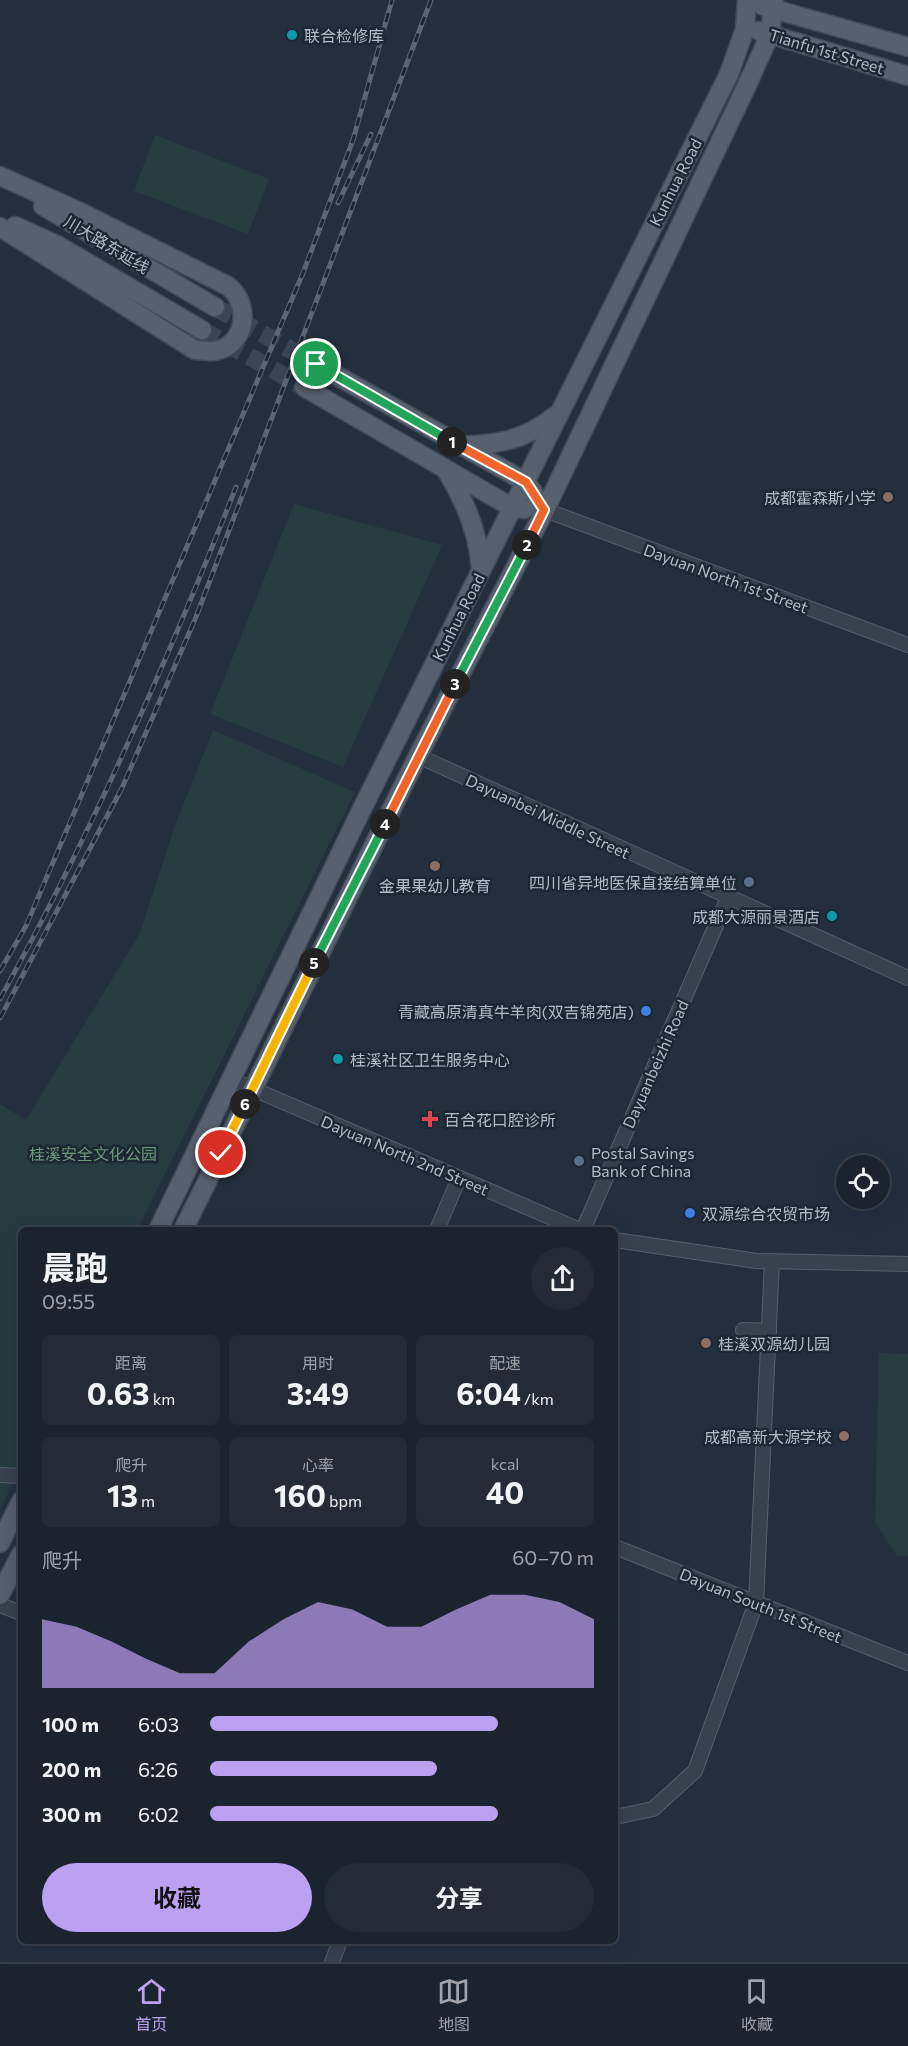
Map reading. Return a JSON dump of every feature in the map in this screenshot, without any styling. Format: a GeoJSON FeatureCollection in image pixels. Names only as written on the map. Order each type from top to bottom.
{"type":"FeatureCollection","features":[{"type":"Feature","properties":{"kind":"main road","name":"Tianfu 1st Street"},"geometry":{"type":"LineString","coordinates":[[747,1],[774,4],[908,47]]}},
{"type":"Feature","properties":{"kind":"main road","name":"Kunhua Road"},"geometry":{"type":"LineString","coordinates":[[159,1227],[230,1079],[729,74],[746,29],[747,1]]}},
{"type":"Feature","properties":{"kind":"main road","name":"Kunhua Road"},"geometry":{"type":"LineString","coordinates":[[184,1227],[418,756],[544,510],[770,34],[774,4]]}},
{"type":"Feature","properties":{"kind":"main road","name":"Tianfu 1st Street"},"geometry":{"type":"LineString","coordinates":[[746,29],[770,34],[908,76]]}},
{"type":"Feature","properties":{"kind":"main road"},"geometry":{"type":"LineString","coordinates":[[0,178],[78,211],[228,286],[235,292],[243,310],[240,332],[234,341],[224,348],[213,351],[195,350],[0,226]]}},
{"type":"Feature","properties":{"kind":"main road","name":"川大路东延线"},"geometry":{"type":"LineString","coordinates":[[0,178],[215,307]]}},
{"type":"Feature","properties":{"kind":"main road","name":"川大路东延线"},"geometry":{"type":"LineString","coordinates":[[0,219],[57,245],[202,330]]}},
{"type":"Feature","properties":{"kind":"main road"},"geometry":{"type":"LineString","coordinates":[[316,364],[526,482],[544,510]]}},
{"type":"Feature","properties":{"kind":"main road"},"geometry":{"type":"LineString","coordinates":[[304,387],[513,508],[544,510]]}},
{"type":"Feature","properties":{"kind":"main road"},"geometry":{"type":"LineString","coordinates":[[459,446],[496,444],[534,433],[559,413]]}},
{"type":"Feature","properties":{"kind":"main road"},"geometry":{"type":"LineString","coordinates":[[447,471],[464,500],[480,546],[481,573]]}},
{"type":"Feature","properties":{"kind":"main road"},"geometry":{"type":"LineString","coordinates":[[0,1543],[18,1507]]}},
{"type":"Feature","properties":{"kind":"main road"},"geometry":{"type":"LineString","coordinates":[[0,1595],[18,1560]]}},
{"type":"Feature","properties":{"kind":"street","name":"Dayuan North 1st Street"},"geometry":{"type":"LineString","coordinates":[[544,510],[908,645]]}},
{"type":"Feature","properties":{"kind":"street","name":"Dayuanbei Middle Street"},"geometry":{"type":"LineString","coordinates":[[418,756],[908,978]]}},
{"type":"Feature","properties":{"kind":"street","name":"Dayuanbeizhi Road"},"geometry":{"type":"LineString","coordinates":[[583,1227],[728,898]]}},
{"type":"Feature","properties":{"kind":"street","name":"Dayuan North 2nd Street"},"geometry":{"type":"LineString","coordinates":[[230,1079],[575,1227]]}},
{"type":"Feature","properties":{"kind":"street"},"geometry":{"type":"LineString","coordinates":[[438,1227],[459,1178]]}},
{"type":"Feature","properties":{"kind":"street"},"geometry":{"type":"LineString","coordinates":[[618,1240],[771,1261],[908,1264]]}},
{"type":"Feature","properties":{"kind":"street"},"geometry":{"type":"LineString","coordinates":[[618,1816],[653,1809],[695,1771],[756,1603],[771,1261]]}},
{"type":"Feature","properties":{"kind":"street"},"geometry":{"type":"LineString","coordinates":[[742,1330],[769,1331]]}},
{"type":"Feature","properties":{"kind":"street"},"geometry":{"type":"LineString","coordinates":[[0,1475],[18,1476]]}},
{"type":"Feature","properties":{"kind":"street","name":"Dayuan South 1st Street"},"geometry":{"type":"LineString","coordinates":[[618,1548],[908,1663]]}},
{"type":"Feature","properties":{"kind":"street"},"geometry":{"type":"LineString","coordinates":[[0,1605],[18,1612]]}},
{"type":"Feature","properties":{"kind":"street"},"geometry":{"type":"LineString","coordinates":[[332,1962],[339,1944]]}},
{"type":"Feature","properties":{"kind":"green space"},"geometry":{"type":"Polygon","coordinates":[[[155,135],[269,179],[248,234],[134,191],[155,135]]]}},
{"type":"Feature","properties":{"kind":"green space"},"geometry":{"type":"Polygon","coordinates":[[[294,504],[442,545],[343,767],[210,714],[294,504]]]}},
{"type":"Feature","properties":{"kind":"green space","name":"桂溪安全文化公园"},"geometry":{"type":"Polygon","coordinates":[[[213,730],[355,792],[138,1227],[18,1227],[18,1473],[0,1510],[0,1104],[26,1120],[140,933],[174,828],[213,730]]]}},
{"type":"Feature","properties":{"kind":"green space"},"geometry":{"type":"Polygon","coordinates":[[[879,1353],[908,1354],[908,1556],[897,1556],[875,1522],[879,1353]]]}},
{"type":"Feature","properties":{"kind":"tunnel"},"geometry":{"type":"LineString","coordinates":[[215,307],[316,364]]}},
{"type":"Feature","properties":{"kind":"tunnel"},"geometry":{"type":"LineString","coordinates":[[202,330],[304,387]]}},
{"type":"Feature","properties":{"kind":"railway"},"geometry":{"type":"LineString","coordinates":[[0,971],[26,926],[303,273],[353,140],[392,0]]}},
{"type":"Feature","properties":{"kind":"railway"},"geometry":{"type":"LineString","coordinates":[[0,1018],[122,788],[196,617],[431,0]]}},
{"type":"Feature","properties":{"kind":"railway"},"geometry":{"type":"LineString","coordinates":[[338,203],[371,134]]}},
{"type":"Feature","properties":{"kind":"railway"},"geometry":{"type":"LineString","coordinates":[[0,999],[66,874],[126,747],[183,618],[236,487]]}},
{"type":"Feature","properties":{"kind":"place","name":"联合检修库"},"geometry":{"type":"Point","coordinates":[292,35]}},
{"type":"Feature","properties":{"kind":"place","name":"成都霍森斯小学"},"geometry":{"type":"Point","coordinates":[888,497]}},
{"type":"Feature","properties":{"kind":"place","name":"金果果幼儿教育"},"geometry":{"type":"Point","coordinates":[435,866]}},
{"type":"Feature","properties":{"kind":"place","name":"四川省异地医保直接结算单位"},"geometry":{"type":"Point","coordinates":[749,882]}},
{"type":"Feature","properties":{"kind":"place","name":"成都大源丽景酒店"},"geometry":{"type":"Point","coordinates":[832,916]}},
{"type":"Feature","properties":{"kind":"place","name":"青藏高原清真牛羊肉(双吉锦苑店)"},"geometry":{"type":"Point","coordinates":[646,1011]}},
{"type":"Feature","properties":{"kind":"place","name":"桂溪社区卫生服务中心"},"geometry":{"type":"Point","coordinates":[338,1059]}},
{"type":"Feature","properties":{"kind":"place","name":"百合花口腔诊所"},"geometry":{"type":"Point","coordinates":[430,1119]}},
{"type":"Feature","properties":{"kind":"place","name":"Postal Savings Bank of China"},"geometry":{"type":"Point","coordinates":[579,1161]}},
{"type":"Feature","properties":{"kind":"place","name":"双源综合农贸市场"},"geometry":{"type":"Point","coordinates":[690,1213]}},
{"type":"Feature","properties":{"kind":"place","name":"桂溪双源幼儿园"},"geometry":{"type":"Point","coordinates":[706,1343]}},
{"type":"Feature","properties":{"kind":"place","name":"成都高新大源学校"},"geometry":{"type":"Point","coordinates":[844,1436]}},
{"type":"Feature","properties":{"kind":"route"},"geometry":{"type":"LineString","coordinates":[[221,1153],[418,756],[544,510],[526,482],[316,364]]}}]}
